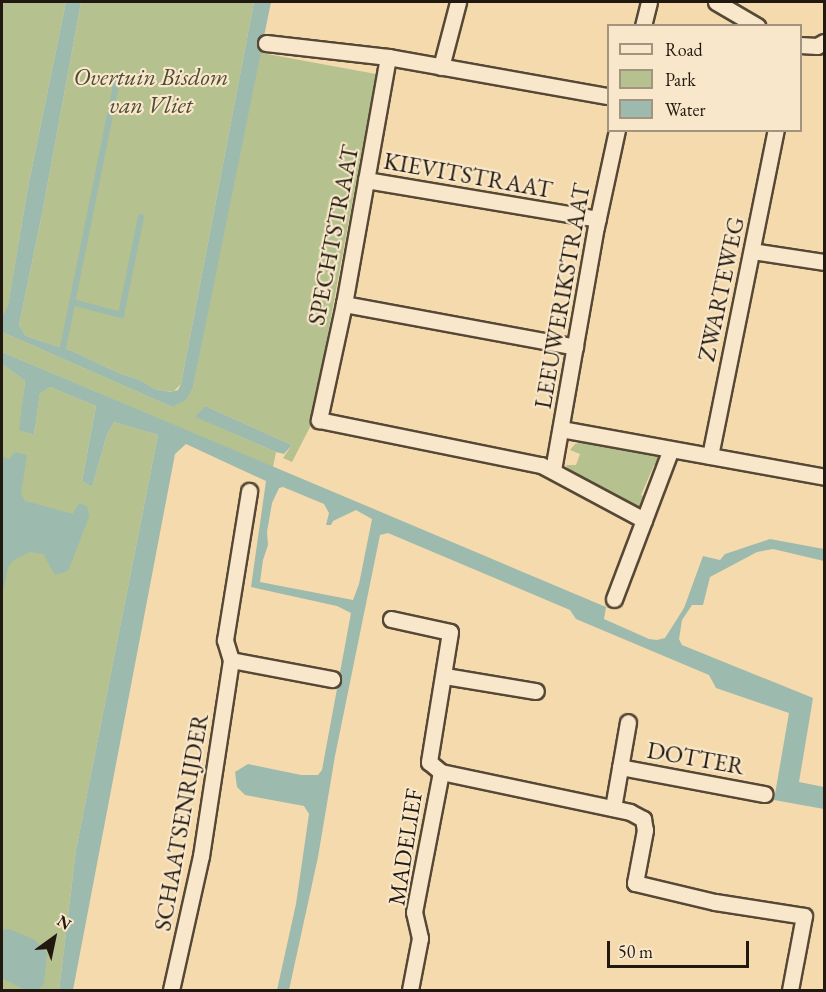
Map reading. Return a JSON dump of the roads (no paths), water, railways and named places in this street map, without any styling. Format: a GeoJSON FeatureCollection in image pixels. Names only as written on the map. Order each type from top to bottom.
{"type":"FeatureCollection","features":[{"type":"Feature","properties":{"kind":"street"},"geometry":{"type":"LineString","coordinates":[[441,66],[458,2]]}},
{"type":"Feature","properties":{"kind":"street"},"geometry":{"type":"LineString","coordinates":[[644,24],[649,2]]}},
{"type":"Feature","properties":{"kind":"street"},"geometry":{"type":"LineString","coordinates":[[716,2],[754,24]]}},
{"type":"Feature","properties":{"kind":"street"},"geometry":{"type":"LineString","coordinates":[[802,45],[818,46],[825,42]]}},
{"type":"Feature","properties":{"kind":"street"},"geometry":{"type":"LineString","coordinates":[[266,43],[388,57],[607,96]]}},
{"type":"Feature","properties":{"kind":"street","name":"SPECHTSTRAAT"},"geometry":{"type":"LineString","coordinates":[[388,57],[344,304],[319,420],[542,465],[553,470]]}},
{"type":"Feature","properties":{"kind":"street","name":"LEEUWERIKSTRAAT"},"geometry":{"type":"LineString","coordinates":[[553,470],[616,132]]}},
{"type":"Feature","properties":{"kind":"street","name":"ZWARTEWEG"},"geometry":{"type":"LineString","coordinates":[[710,456],[776,132]]}},
{"type":"Feature","properties":{"kind":"street","name":"KIEVITSTRAAT"},"geometry":{"type":"LineString","coordinates":[[366,180],[598,219]]}},
{"type":"Feature","properties":{"kind":"street"},"geometry":{"type":"LineString","coordinates":[[752,251],[825,262]]}},
{"type":"Feature","properties":{"kind":"street"},"geometry":{"type":"LineString","coordinates":[[344,304],[575,347]]}},
{"type":"Feature","properties":{"kind":"street"},"geometry":{"type":"LineString","coordinates":[[561,429],[825,477]]}},
{"type":"Feature","properties":{"kind":"street"},"geometry":{"type":"LineString","coordinates":[[614,599],[671,449]]}},
{"type":"Feature","properties":{"kind":"street"},"geometry":{"type":"LineString","coordinates":[[553,470],[644,520]]}},
{"type":"Feature","properties":{"kind":"street","name":"SCHAATSENRIJDER"},"geometry":{"type":"LineString","coordinates":[[171,990],[201,856],[231,660],[225,640],[249,491]]}},
{"type":"Feature","properties":{"kind":"street","name":"MADELIEF"},"geometry":{"type":"LineString","coordinates":[[391,620],[450,632],[445,676],[429,762],[441,772],[414,912],[420,938],[410,990]]}},
{"type":"Feature","properties":{"kind":"street"},"geometry":{"type":"LineString","coordinates":[[231,660],[332,679]]}},
{"type":"Feature","properties":{"kind":"street"},"geometry":{"type":"LineString","coordinates":[[445,676],[536,691]]}},
{"type":"Feature","properties":{"kind":"street"},"geometry":{"type":"LineString","coordinates":[[614,808],[628,722]]}},
{"type":"Feature","properties":{"kind":"street","name":"DOTTER"},"geometry":{"type":"LineString","coordinates":[[620,767],[764,794]]}},
{"type":"Feature","properties":{"kind":"street"},"geometry":{"type":"LineString","coordinates":[[441,772],[614,808],[643,819],[645,830],[635,883],[716,902],[804,916],[790,990]]}},
{"type":"Feature","properties":{"kind":"water"},"geometry":{"type":"Polygon","coordinates":[[[66,2],[81,2],[19,325],[26,336],[72,351],[121,374],[138,379],[155,389],[171,392],[178,390],[181,384],[254,2],[271,2],[193,387],[186,400],[172,407],[2,332],[2,317],[8,306],[28,187],[66,2]]]}},
{"type":"Feature","properties":{"kind":"water"},"geometry":{"type":"Polygon","coordinates":[[[2,352],[606,607],[604,619],[649,639],[665,638],[684,608],[703,556],[720,560],[725,554],[770,539],[824,549],[824,561],[773,549],[757,552],[710,577],[703,605],[692,605],[682,620],[679,639],[682,645],[813,698],[799,782],[824,787],[824,809],[774,800],[789,713],[716,688],[709,675],[576,619],[570,610],[388,533],[380,535],[335,756],[318,857],[289,990],[277,990],[296,904],[309,814],[304,806],[245,795],[237,787],[235,772],[248,764],[301,775],[318,775],[322,770],[351,613],[337,606],[251,587],[266,481],[186,444],[175,454],[73,990],[59,990],[76,850],[158,435],[114,422],[107,435],[92,487],[82,481],[96,406],[50,387],[40,393],[34,435],[19,430],[25,381],[2,364],[2,352]],[[283,487],[279,488],[272,503],[267,532],[268,545],[260,582],[353,600],[359,584],[372,519],[356,510],[333,521],[331,525],[326,525],[329,513],[324,504],[283,487]]]}},
{"type":"Feature","properties":{"kind":"water"},"geometry":{"type":"Polygon","coordinates":[[[205,406],[292,445],[284,454],[276,452],[195,417],[205,406]]]}},
{"type":"Feature","properties":{"kind":"water"},"geometry":{"type":"Polygon","coordinates":[[[15,452],[27,455],[21,493],[25,501],[73,514],[79,503],[87,506],[89,517],[68,571],[55,575],[43,554],[30,552],[14,560],[8,567],[2,596],[2,457],[9,459],[15,452]]]}},
{"type":"Feature","properties":{"kind":"water"},"geometry":{"type":"Polygon","coordinates":[[[9,929],[35,940],[47,953],[44,984],[38,990],[23,989],[2,978],[2,930],[9,929]]]}},
{"type":"Feature","properties":{"kind":"waterway"},"geometry":{"type":"LineString","coordinates":[[63,348],[118,74]]}},
{"type":"Feature","properties":{"kind":"waterway"},"geometry":{"type":"LineString","coordinates":[[72,302],[121,315],[141,217]]}},
{"type":"Feature","properties":{"kind":"park label","name":"Overtuin Bisdom van Vliet"},"geometry":{"type":"Point","coordinates":[151,91]}}]}
